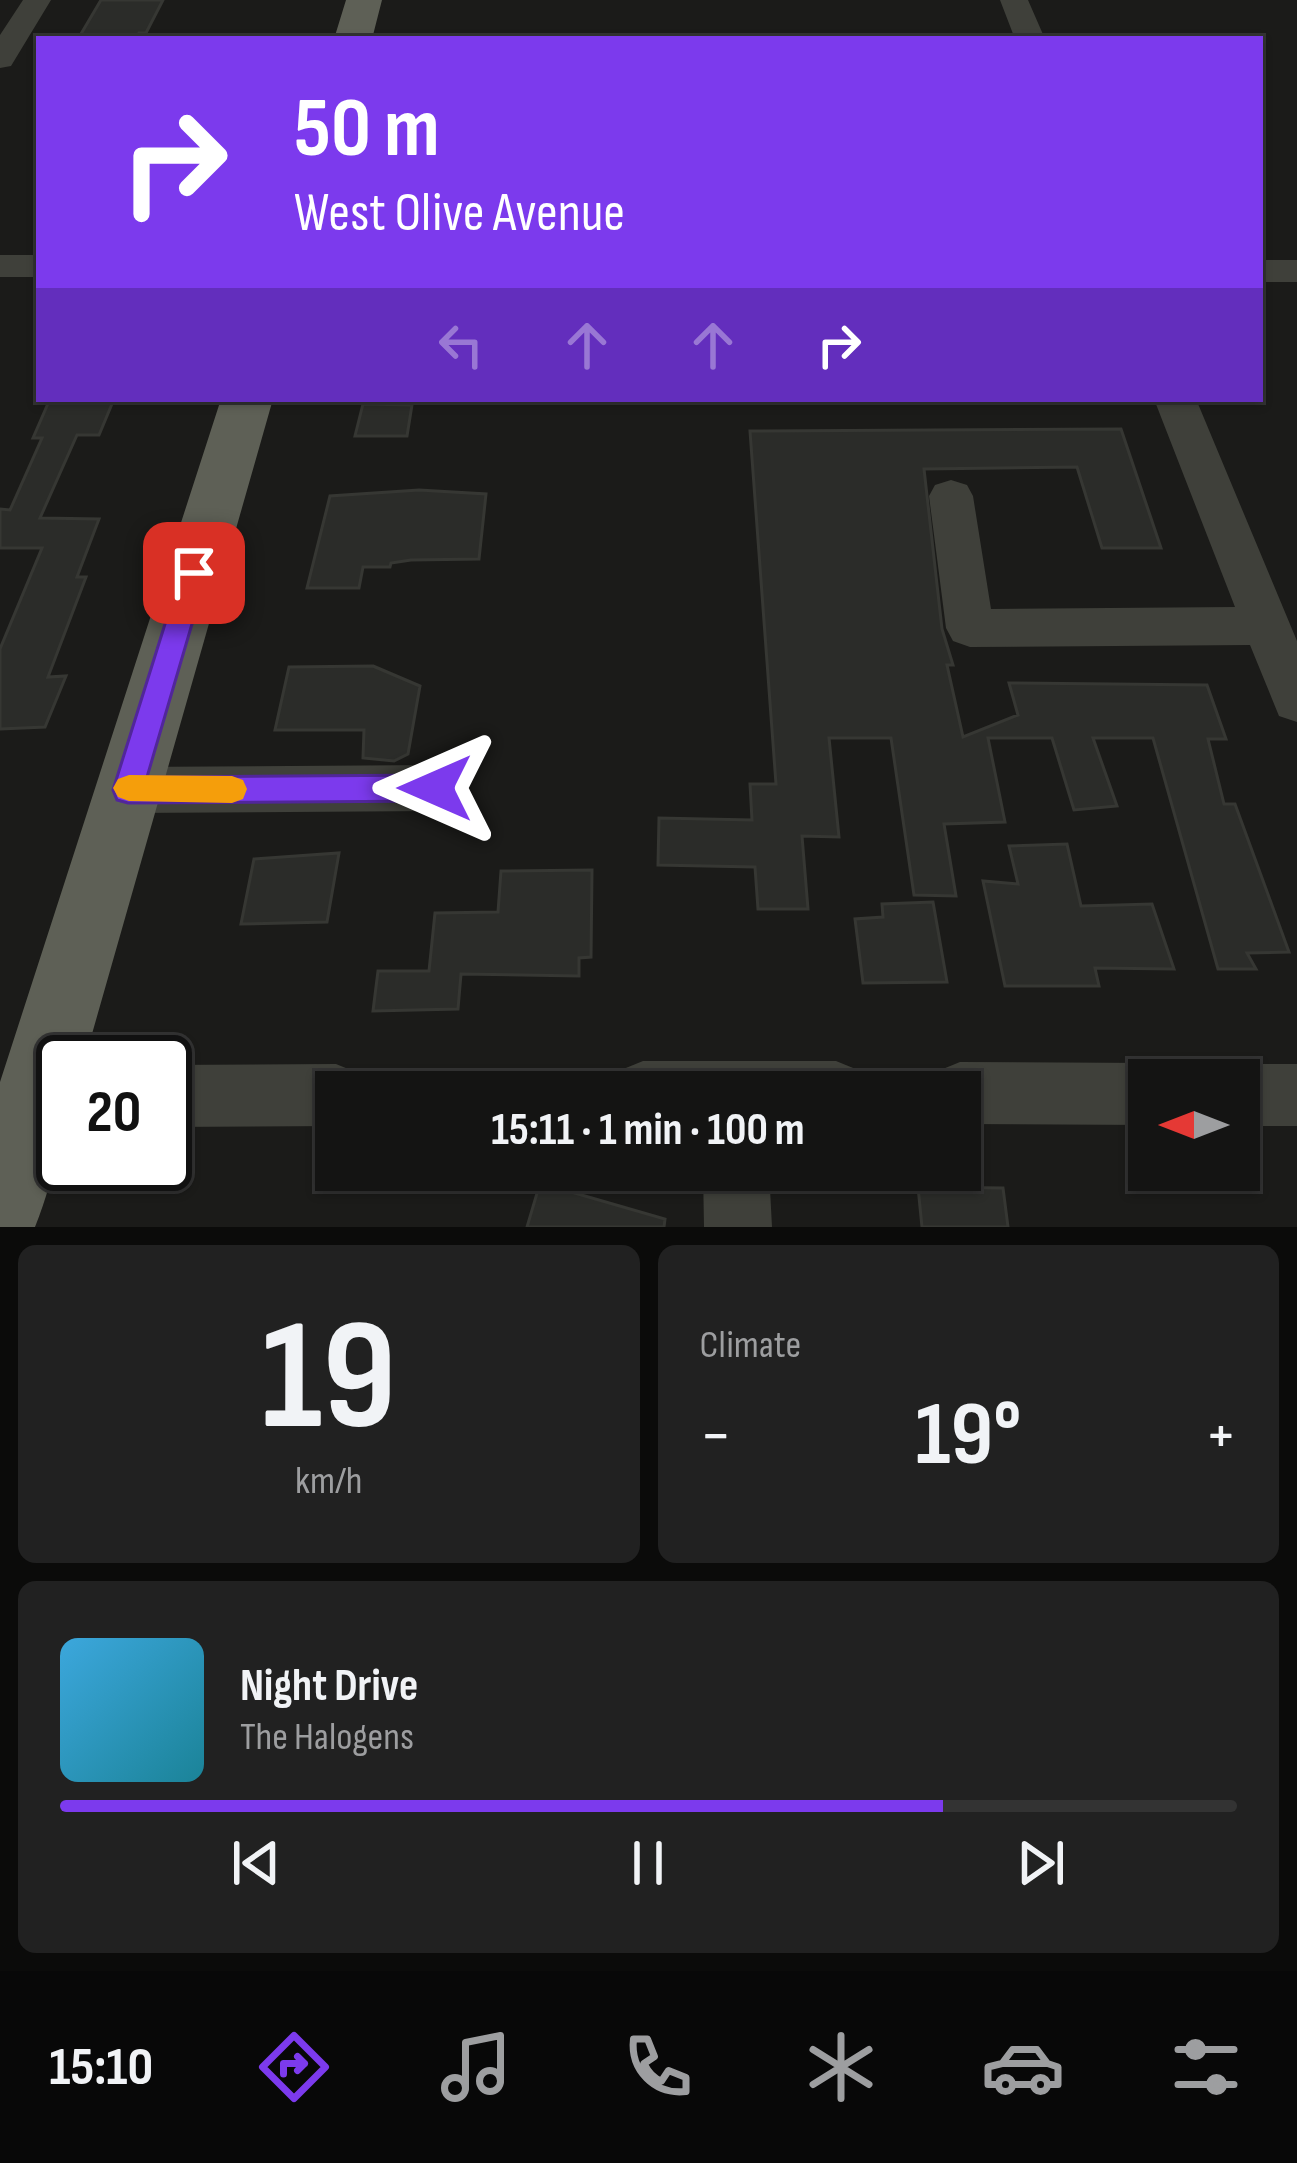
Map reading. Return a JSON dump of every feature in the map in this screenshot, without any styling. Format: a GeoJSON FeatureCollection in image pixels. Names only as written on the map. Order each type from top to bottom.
{"type":"FeatureCollection","features":[{"type":"Feature","properties":{"kind":"main road"},"geometry":{"type":"LineString","coordinates":[[354,36],[364,0]]}},
{"type":"Feature","properties":{"kind":"main road"},"geometry":{"type":"LineString","coordinates":[[64,1035],[128,790],[246,402]]}},
{"type":"Feature","properties":{"kind":"main road"},"geometry":{"type":"LineString","coordinates":[[0,1210],[36,1125]]}},
{"type":"Feature","properties":{"kind":"street"},"geometry":{"type":"LineString","coordinates":[[0,59],[37,0]]}},
{"type":"Feature","properties":{"kind":"street"},"geometry":{"type":"LineString","coordinates":[[1014,0],[1029,36]]}},
{"type":"Feature","properties":{"kind":"street"},"geometry":{"type":"LineString","coordinates":[[0,266],[36,266]]}},
{"type":"Feature","properties":{"kind":"street"},"geometry":{"type":"LineString","coordinates":[[1263,271],[1297,271]]}},
{"type":"Feature","properties":{"kind":"street"},"geometry":{"type":"LineString","coordinates":[[1176,402],[1297,701]]}},
{"type":"Feature","properties":{"kind":"street"},"geometry":{"type":"LineString","coordinates":[[951,496],[970,628],[1267,626]]}},
{"type":"Feature","properties":{"kind":"street"},"geometry":{"type":"LineString","coordinates":[[128,790],[435,788]]}},
{"type":"Feature","properties":{"kind":"street"},"geometry":{"type":"LineString","coordinates":[[981,1093],[1128,1094]]}},
{"type":"Feature","properties":{"kind":"street"},"geometry":{"type":"LineString","coordinates":[[192,1096],[315,1094]]}},
{"type":"Feature","properties":{"kind":"street"},"geometry":{"type":"LineString","coordinates":[[1260,1095],[1297,1095]]}},
{"type":"Feature","properties":{"kind":"street"},"geometry":{"type":"LineString","coordinates":[[737,1191],[738,1227]]}},
{"type":"Feature","properties":{"kind":"building"},"geometry":{"type":"Polygon","coordinates":[[[101,0],[163,0],[146,33],[80,36],[101,0]]]}},
{"type":"Feature","properties":{"kind":"building"},"geometry":{"type":"Polygon","coordinates":[[[49,402],[113,402],[99,435],[77,435],[40,518],[99,519],[77,577],[86,577],[48,677],[66,676],[45,727],[0,729],[0,649],[42,548],[0,548],[0,509],[10,510],[42,438],[33,438],[49,402]]]}},
{"type":"Feature","properties":{"kind":"building"},"geometry":{"type":"Polygon","coordinates":[[[363,404],[412,405],[407,436],[355,436],[363,404]]]}},
{"type":"Feature","properties":{"kind":"building"},"geometry":{"type":"Polygon","coordinates":[[[1121,429],[1161,548],[1102,548],[1077,467],[924,469],[942,629],[953,665],[947,665],[963,737],[1018,715],[1009,683],[1207,685],[1226,739],[1208,739],[1224,804],[1235,804],[1289,952],[1247,953],[1256,969],[1218,969],[1153,738],[1093,738],[1117,806],[1074,810],[1052,738],[988,738],[1005,822],[944,824],[956,896],[914,895],[891,738],[829,738],[839,837],[802,836],[808,909],[758,909],[755,867],[658,865],[659,818],[752,820],[750,784],[776,784],[750,431],[1121,429]]]}},
{"type":"Feature","properties":{"kind":"building"},"geometry":{"type":"Polygon","coordinates":[[[419,490],[486,494],[479,559],[411,560],[390,567],[363,567],[359,588],[307,588],[330,496],[419,490]]]}},
{"type":"Feature","properties":{"kind":"building"},"geometry":{"type":"Polygon","coordinates":[[[373,666],[420,686],[408,754],[394,761],[363,758],[364,730],[275,730],[289,667],[373,666]]]}},
{"type":"Feature","properties":{"kind":"building"},"geometry":{"type":"Polygon","coordinates":[[[1067,844],[1081,906],[1152,904],[1174,969],[1095,968],[1099,986],[1005,986],[983,881],[1018,884],[1009,846],[1067,844]]]}},
{"type":"Feature","properties":{"kind":"building"},"geometry":{"type":"Polygon","coordinates":[[[339,853],[327,922],[241,924],[254,859],[339,853]]]}},
{"type":"Feature","properties":{"kind":"building"},"geometry":{"type":"Polygon","coordinates":[[[592,870],[591,957],[579,958],[579,976],[461,974],[458,1009],[373,1011],[378,971],[429,971],[435,913],[498,912],[501,871],[592,870]]]}},
{"type":"Feature","properties":{"kind":"building"},"geometry":{"type":"Polygon","coordinates":[[[933,902],[947,982],[863,983],[855,919],[883,917],[882,904],[933,902]]]}},
{"type":"Feature","properties":{"kind":"building"},"geometry":{"type":"Polygon","coordinates":[[[1003,1188],[1008,1227],[922,1227],[918,1191],[1003,1188]]]}},
{"type":"Feature","properties":{"kind":"building"},"geometry":{"type":"Polygon","coordinates":[[[538,1191],[568,1191],[665,1219],[664,1227],[527,1227],[538,1191]]]}},
{"type":"Feature","properties":{"kind":"slow traffic"},"geometry":{"type":"LineString","coordinates":[[129,788],[232,789]]}},
{"type":"Feature","properties":{"kind":"route"},"geometry":{"type":"LineString","coordinates":[[194,573],[128,790],[435,788]]}}]}
